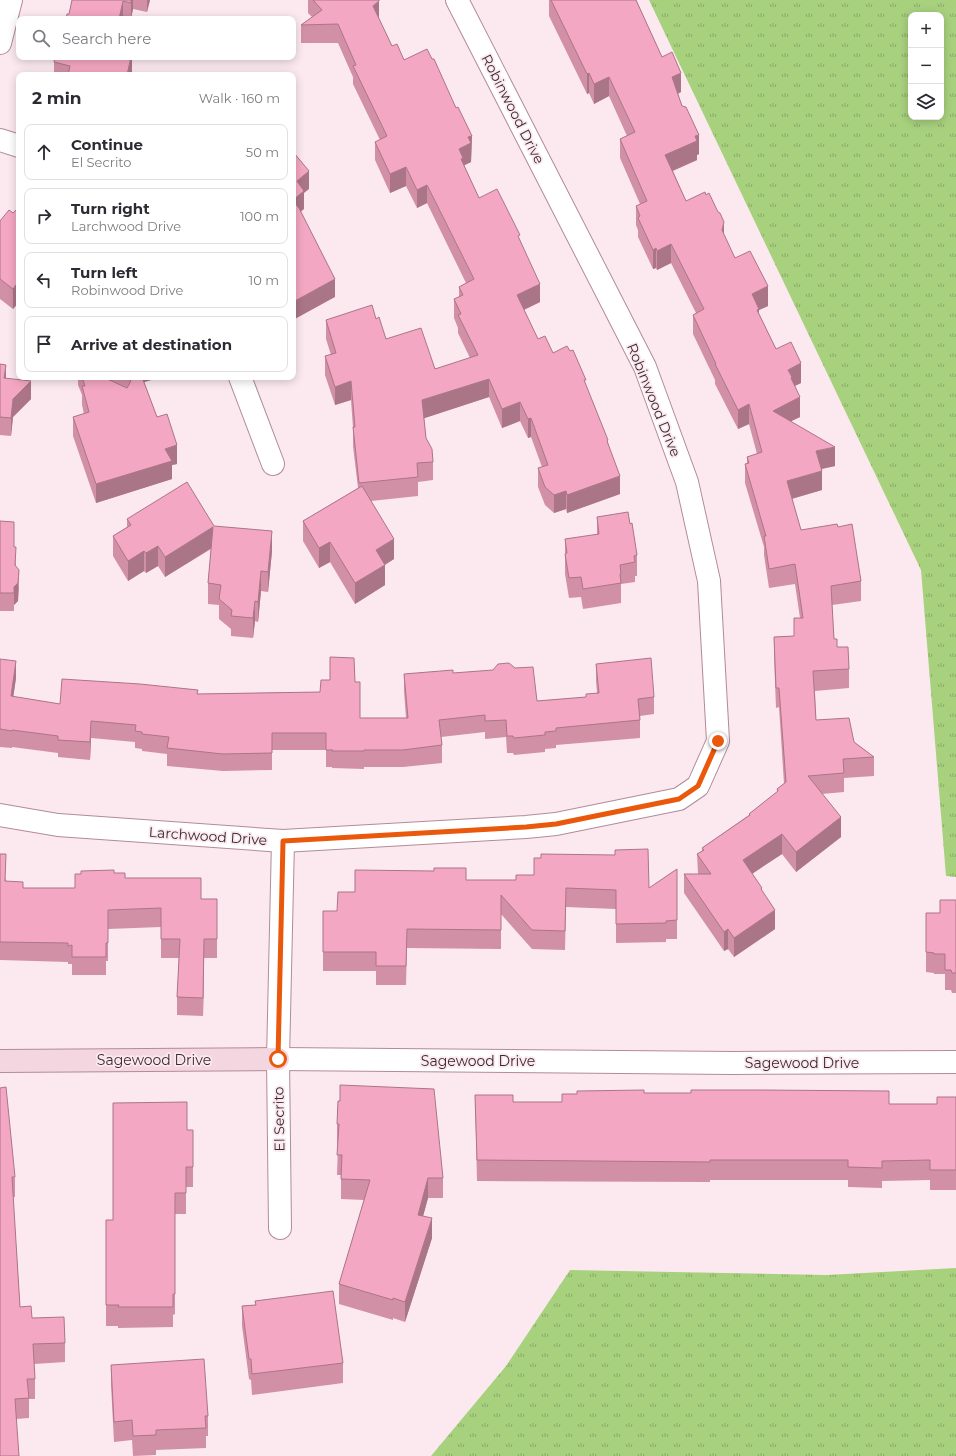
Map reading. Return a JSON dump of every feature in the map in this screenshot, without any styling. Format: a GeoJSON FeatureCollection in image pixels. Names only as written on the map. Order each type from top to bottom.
{"type":"FeatureCollection","features":[{"type":"Feature","properties":{"kind":"street"},"geometry":{"type":"LineString","coordinates":[[0,43],[11,0]]}},
{"type":"Feature","properties":{"kind":"street","name":"Robinwood Drive"},"geometry":{"type":"LineString","coordinates":[[457,0],[645,367],[686,482],[709,581],[718,741],[698,786]]}},
{"type":"Feature","properties":{"kind":"street"},"geometry":{"type":"LineString","coordinates":[[0,140],[16,145]]}},
{"type":"Feature","properties":{"kind":"street"},"geometry":{"type":"LineString","coordinates":[[241,380],[273,464]]}},
{"type":"Feature","properties":{"kind":"street","name":"Larchwood Drive"},"geometry":{"type":"LineString","coordinates":[[0,815],[58,826],[283,841],[556,824],[679,799],[698,786]]}},
{"type":"Feature","properties":{"kind":"street","name":"El Secrito"},"geometry":{"type":"LineString","coordinates":[[280,1228],[278,1059],[283,841]]}},
{"type":"Feature","properties":{"kind":"street","name":"Sagewood Drive"},"geometry":{"type":"LineString","coordinates":[[0,1062],[278,1059],[726,1063],[956,1062]]}},
{"type":"Feature","properties":{"kind":"green space"},"geometry":{"type":"Polygon","coordinates":[[[649,0],[956,0],[956,877],[946,876],[921,570],[649,0]]]}},
{"type":"Feature","properties":{"kind":"green space"},"geometry":{"type":"Polygon","coordinates":[[[956,1268],[956,1456],[431,1456],[506,1366],[570,1270],[827,1275],[956,1268]]]}},
{"type":"Feature","properties":{"kind":"building"},"geometry":{"type":"Polygon","coordinates":[[[72,0],[131,0],[131,3],[123,1],[120,16],[67,16],[67,14],[69,14],[72,0]]]}},
{"type":"Feature","properties":{"kind":"building"},"geometry":{"type":"Polygon","coordinates":[[[313,0],[379,0],[373,6],[392,46],[397,44],[404,60],[427,49],[432,59],[434,59],[456,108],[458,107],[472,136],[468,137],[471,143],[459,149],[463,158],[461,159],[479,198],[497,189],[520,235],[518,236],[540,284],[517,295],[538,339],[545,336],[553,353],[567,346],[570,351],[573,350],[586,380],[584,380],[608,440],[607,441],[620,476],[567,495],[566,491],[554,495],[545,487],[538,468],[548,465],[531,418],[528,419],[520,402],[502,409],[489,379],[422,400],[426,438],[432,449],[433,462],[417,463],[418,477],[359,483],[353,427],[355,427],[351,381],[335,387],[325,356],[336,353],[326,320],[372,305],[376,319],[379,317],[386,339],[421,328],[435,369],[478,355],[458,315],[461,314],[454,299],[463,295],[459,287],[474,279],[427,185],[417,190],[406,167],[390,174],[375,142],[387,136],[353,66],[356,65],[338,24],[301,25],[322,10],[313,0]]]}},
{"type":"Feature","properties":{"kind":"building"},"geometry":{"type":"Polygon","coordinates":[[[551,0],[636,0],[662,57],[672,52],[681,73],[672,77],[682,106],[686,107],[699,135],[695,136],[697,141],[665,155],[686,201],[705,192],[706,195],[709,193],[724,222],[722,230],[735,258],[750,251],[768,286],[752,294],[759,309],[757,310],[776,349],[791,342],[801,363],[788,370],[800,397],[773,411],[835,447],[816,451],[822,471],[787,481],[801,530],[837,524],[838,527],[852,524],[861,581],[831,586],[834,639],[837,639],[837,647],[848,647],[849,669],[813,671],[816,720],[849,718],[854,742],[874,757],[843,759],[844,773],[808,776],[841,817],[796,852],[782,834],[743,860],[775,910],[734,938],[728,929],[724,932],[684,874],[711,874],[697,854],[704,850],[702,848],[750,815],[749,814],[778,791],[777,789],[786,782],[779,688],[776,688],[774,637],[794,636],[794,618],[803,618],[795,564],[769,569],[764,536],[766,536],[745,464],[749,463],[747,457],[762,452],[749,404],[738,410],[715,364],[693,315],[704,309],[671,244],[657,251],[656,248],[653,250],[638,218],[640,216],[636,206],[647,201],[620,139],[635,132],[609,77],[594,84],[589,73],[587,74],[551,0]]]}},
{"type":"Feature","properties":{"kind":"building"},"geometry":{"type":"Polygon","coordinates":[[[54,60],[130,60],[128,72],[69,72],[70,66],[54,62],[54,60]]]}},
{"type":"Feature","properties":{"kind":"building"},"geometry":{"type":"Polygon","coordinates":[[[296,155],[309,171],[297,181],[304,191],[296,198],[296,155]]]}},
{"type":"Feature","properties":{"kind":"building"},"geometry":{"type":"Polygon","coordinates":[[[296,204],[299,208],[335,279],[296,300],[296,204]]]}},
{"type":"Feature","properties":{"kind":"building"},"geometry":{"type":"Polygon","coordinates":[[[9,210],[13,213],[16,210],[16,285],[13,289],[0,279],[0,221],[9,210]]]}},
{"type":"Feature","properties":{"kind":"building"},"geometry":{"type":"Polygon","coordinates":[[[0,364],[6,365],[4,378],[31,381],[13,399],[11,418],[0,417],[0,364]]]}},
{"type":"Feature","properties":{"kind":"building"},"geometry":{"type":"Polygon","coordinates":[[[83,380],[110,380],[127,388],[131,381],[130,380],[143,380],[157,417],[167,414],[177,445],[165,449],[172,461],[96,484],[73,417],[89,412],[82,386],[85,386],[83,380]]]}},
{"type":"Feature","properties":{"kind":"building"},"geometry":{"type":"Polygon","coordinates":[[[187,482],[214,526],[272,531],[268,572],[261,571],[258,602],[255,601],[253,618],[231,616],[232,610],[219,599],[221,585],[208,583],[213,527],[165,557],[158,546],[146,553],[144,551],[128,561],[113,536],[131,525],[127,519],[187,482]]]}},
{"type":"Feature","properties":{"kind":"building"},"geometry":{"type":"Polygon","coordinates":[[[362,486],[394,539],[376,550],[385,565],[355,583],[330,542],[319,548],[303,521],[362,486]]]}},
{"type":"Feature","properties":{"kind":"building"},"geometry":{"type":"Polygon","coordinates":[[[628,512],[630,524],[632,523],[637,555],[634,556],[635,562],[620,565],[621,583],[583,589],[581,577],[569,578],[565,554],[567,553],[565,539],[599,534],[597,517],[628,512]]]}},
{"type":"Feature","properties":{"kind":"building"},"geometry":{"type":"Polygon","coordinates":[[[0,521],[14,522],[14,547],[16,547],[15,565],[19,570],[18,583],[14,587],[14,593],[0,593],[0,521]]]}},
{"type":"Feature","properties":{"kind":"building"},"geometry":{"type":"Polygon","coordinates":[[[330,657],[354,658],[355,682],[360,682],[360,718],[408,718],[404,674],[453,670],[453,673],[493,670],[498,664],[509,663],[515,668],[533,667],[537,701],[586,697],[586,694],[599,693],[596,664],[651,658],[654,697],[638,699],[640,720],[556,728],[556,731],[545,732],[545,735],[514,738],[513,736],[507,736],[506,720],[485,721],[485,715],[439,720],[442,745],[403,750],[332,751],[333,750],[326,750],[326,733],[272,733],[272,753],[223,754],[167,748],[169,737],[142,734],[142,732],[135,731],[136,725],[91,721],[90,742],[58,740],[58,736],[0,729],[0,659],[16,661],[11,696],[60,704],[62,679],[140,684],[198,690],[197,694],[320,692],[321,680],[330,680],[330,657]]]}},
{"type":"Feature","properties":{"kind":"building"},"geometry":{"type":"Polygon","coordinates":[[[648,849],[649,888],[677,869],[677,920],[666,921],[666,923],[616,924],[616,890],[566,888],[565,931],[532,930],[501,895],[501,930],[407,929],[406,966],[376,966],[376,952],[323,952],[323,911],[337,911],[338,892],[355,892],[355,870],[434,871],[434,868],[466,868],[466,880],[516,880],[516,875],[534,875],[534,858],[541,858],[541,854],[615,855],[615,850],[648,849]]]}},
{"type":"Feature","properties":{"kind":"building"},"geometry":{"type":"Polygon","coordinates":[[[0,854],[6,854],[5,881],[23,882],[23,888],[75,888],[75,874],[81,874],[81,871],[114,870],[114,873],[125,873],[125,878],[201,878],[201,899],[217,899],[217,939],[204,939],[203,998],[177,997],[180,939],[161,939],[161,908],[108,910],[108,943],[106,943],[106,957],[72,957],[72,945],[68,946],[68,943],[0,942],[0,854]]]}},
{"type":"Feature","properties":{"kind":"building"},"geometry":{"type":"Polygon","coordinates":[[[940,900],[956,900],[956,973],[952,973],[951,970],[945,970],[945,954],[926,952],[926,913],[940,913],[940,900]]]}},
{"type":"Feature","properties":{"kind":"building"},"geometry":{"type":"Polygon","coordinates":[[[340,1085],[434,1089],[443,1178],[428,1178],[418,1215],[432,1218],[405,1302],[393,1298],[393,1300],[339,1284],[370,1180],[341,1179],[342,1155],[337,1155],[339,1124],[337,1124],[338,1101],[340,1101],[340,1085]]]}},
{"type":"Feature","properties":{"kind":"building"},"geometry":{"type":"Polygon","coordinates":[[[6,1087],[15,1177],[12,1177],[20,1307],[31,1306],[32,1318],[64,1317],[65,1343],[33,1344],[35,1379],[27,1379],[29,1398],[15,1399],[19,1456],[0,1456],[0,1088],[6,1087]]]}},
{"type":"Feature","properties":{"kind":"building"},"geometry":{"type":"Polygon","coordinates":[[[644,1090],[644,1093],[691,1093],[691,1090],[889,1091],[889,1104],[937,1104],[937,1097],[956,1097],[956,1170],[930,1170],[930,1160],[882,1161],[882,1168],[848,1167],[848,1160],[710,1160],[710,1162],[477,1160],[475,1095],[513,1095],[513,1102],[562,1102],[562,1094],[577,1094],[577,1091],[644,1090]]]}},
{"type":"Feature","properties":{"kind":"building"},"geometry":{"type":"Polygon","coordinates":[[[187,1102],[187,1130],[193,1130],[193,1167],[186,1167],[186,1193],[175,1193],[175,1294],[173,1294],[173,1307],[118,1307],[119,1305],[106,1305],[106,1220],[113,1220],[113,1103],[187,1102]]]}},
{"type":"Feature","properties":{"kind":"building"},"geometry":{"type":"Polygon","coordinates":[[[333,1291],[343,1363],[252,1374],[242,1306],[256,1305],[255,1301],[333,1291]]]}},
{"type":"Feature","properties":{"kind":"building"},"geometry":{"type":"Polygon","coordinates":[[[204,1359],[208,1416],[205,1416],[206,1428],[156,1430],[156,1435],[133,1436],[132,1420],[114,1422],[111,1365],[204,1359]]]}},
{"type":"Feature","properties":{"kind":"route"},"geometry":{"type":"LineString","coordinates":[[278,1059],[283,841],[556,824],[679,799],[698,786],[718,741]]}}]}
